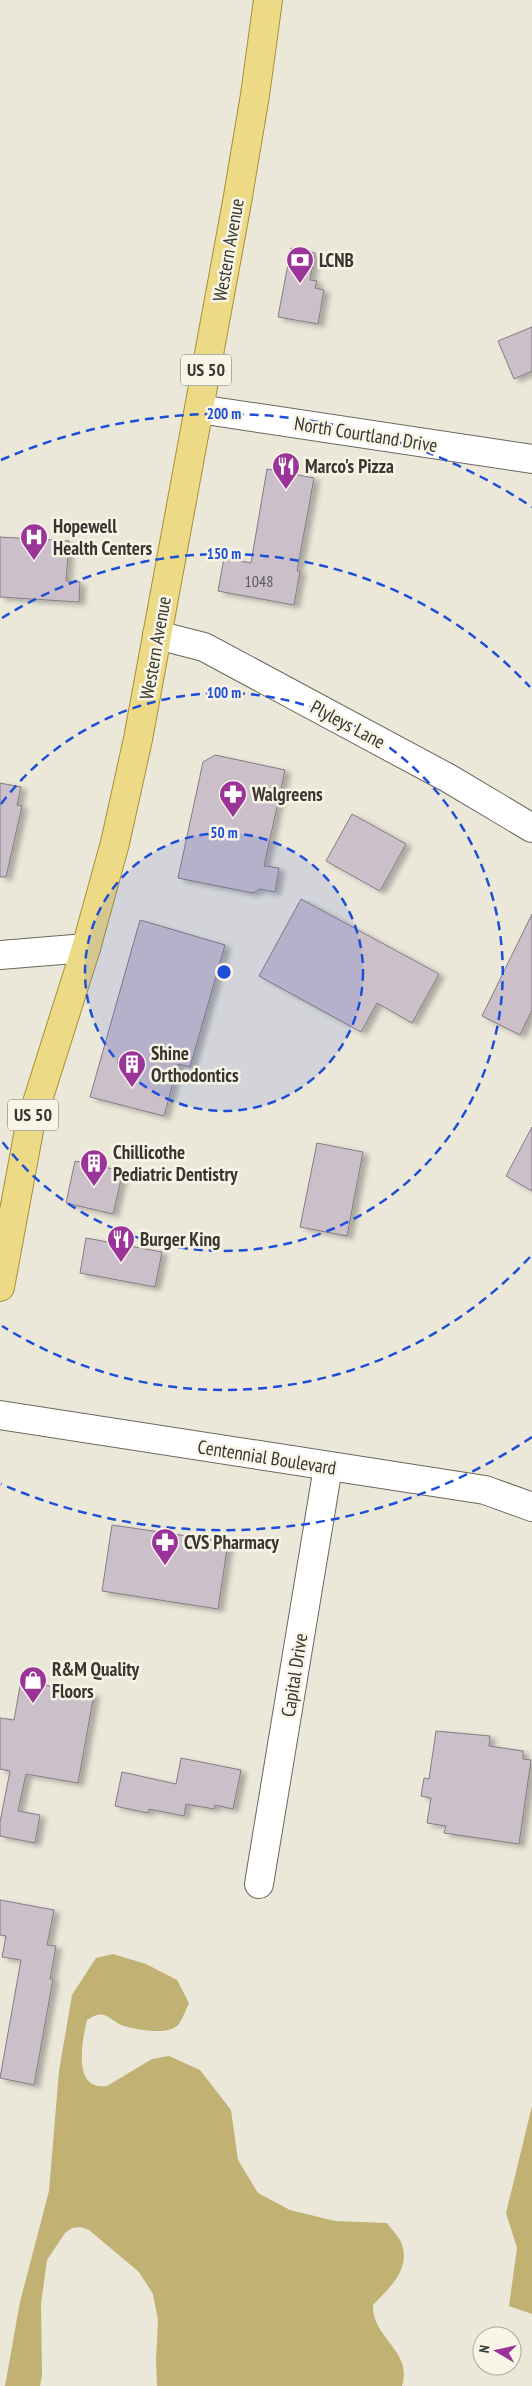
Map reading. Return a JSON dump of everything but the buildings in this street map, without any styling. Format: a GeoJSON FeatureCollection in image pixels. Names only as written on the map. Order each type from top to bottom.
{"type":"FeatureCollection","features":[{"type":"Feature","properties":{"kind":"main road","name":"Western Avenue"},"geometry":{"type":"LineString","coordinates":[[0,1287],[30,1125],[86,948],[115,843],[138,740],[254,104],[268,0]]}},
{"type":"Feature","properties":{"kind":"street","name":"North Courtland Drive"},"geometry":{"type":"LineString","coordinates":[[199,409],[532,460]]}},
{"type":"Feature","properties":{"kind":"street","name":"Plyleys Lane"},"geometry":{"type":"LineString","coordinates":[[157,635],[204,647],[440,774],[532,828]]}},
{"type":"Feature","properties":{"kind":"street"},"geometry":{"type":"LineString","coordinates":[[0,955],[86,948]]}},
{"type":"Feature","properties":{"kind":"street","name":"Centennial Boulevard"},"geometry":{"type":"LineString","coordinates":[[0,1416],[485,1490],[532,1507]]}},
{"type":"Feature","properties":{"kind":"street","name":"Capital Drive"},"geometry":{"type":"LineString","coordinates":[[259,1884],[328,1467]]}},
{"type":"Feature","properties":{"kind":"shaded area"},"geometry":{"type":"Polygon","coordinates":[[[113,1954],[146,1964],[177,1980],[189,2003],[179,2024],[169,2030],[153,2031],[130,2028],[103,2015],[93,2016],[87,2020],[83,2040],[82,2063],[88,2081],[96,2085],[107,2086],[152,2059],[169,2056],[200,2070],[231,2110],[238,2160],[258,2193],[290,2210],[335,2221],[387,2223],[401,2242],[404,2261],[392,2285],[373,2305],[374,2317],[402,2363],[404,2374],[402,2386],[157,2386],[158,2320],[153,2294],[139,2272],[89,2230],[80,2227],[72,2228],[65,2233],[47,2260],[41,2304],[42,2375],[40,2386],[5,2386],[20,2302],[49,2191],[59,2071],[72,1995],[96,1958],[113,1954]]]}},
{"type":"Feature","properties":{"kind":"shaded area"},"geometry":{"type":"Polygon","coordinates":[[[532,2106],[532,2314],[509,2306],[517,2248],[506,2213],[532,2106]]]}},
{"type":"Feature","properties":{"kind":"place","name":"LCNB"},"geometry":{"type":"Point","coordinates":[300,284]}},
{"type":"Feature","properties":{"kind":"place","name":"Marco's Pizza"},"geometry":{"type":"Point","coordinates":[286,490]}},
{"type":"Feature","properties":{"kind":"place","name":"Hopewell Health Centers"},"geometry":{"type":"Point","coordinates":[34,561]}},
{"type":"Feature","properties":{"kind":"place","name":"Walgreens"},"geometry":{"type":"Point","coordinates":[233,818]}},
{"type":"Feature","properties":{"kind":"place","name":"Shine Orthodontics"},"geometry":{"type":"Point","coordinates":[132,1088]}},
{"type":"Feature","properties":{"kind":"place","name":"Chillicothe Pediatric Dentistry"},"geometry":{"type":"Point","coordinates":[94,1187]}},
{"type":"Feature","properties":{"kind":"place","name":"Burger King"},"geometry":{"type":"Point","coordinates":[121,1263]}},
{"type":"Feature","properties":{"kind":"place","name":"CVS Pharmacy"},"geometry":{"type":"Point","coordinates":[165,1566]}},
{"type":"Feature","properties":{"kind":"place","name":"R&M Quality Floors"},"geometry":{"type":"Point","coordinates":[33,1704]}}]}
